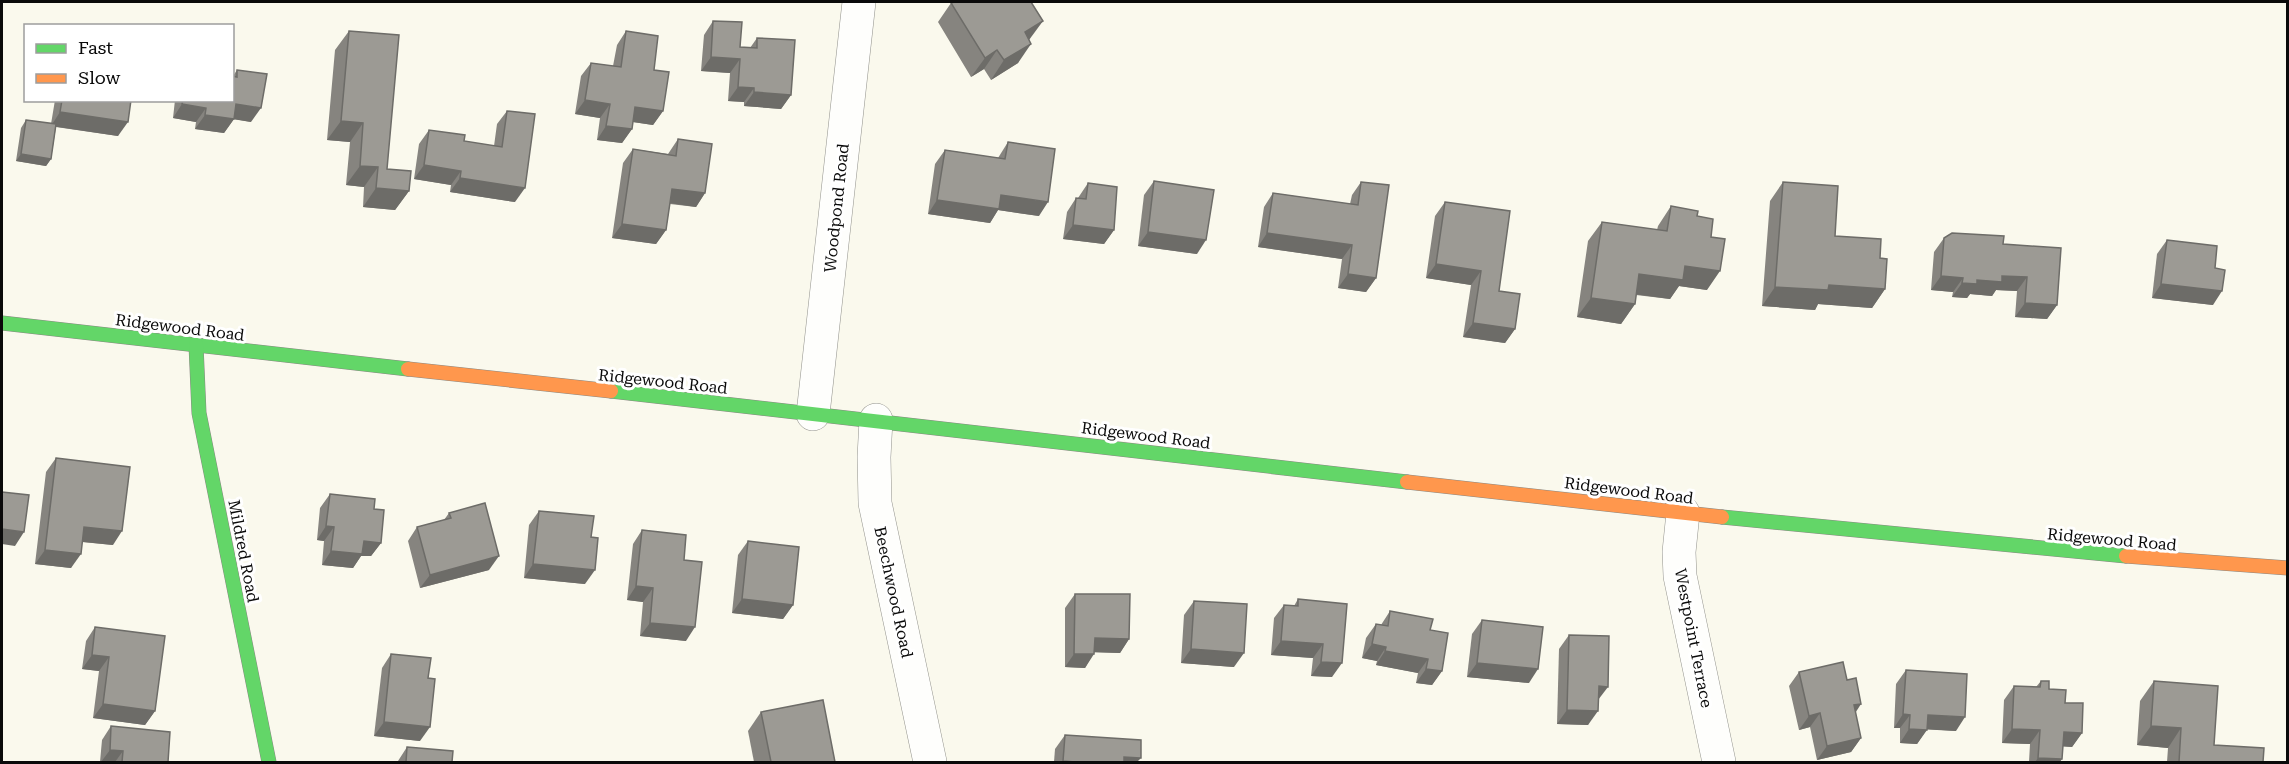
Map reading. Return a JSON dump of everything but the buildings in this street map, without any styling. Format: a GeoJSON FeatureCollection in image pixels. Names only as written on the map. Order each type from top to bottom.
{"type":"FeatureCollection","features":[{"type":"Feature","properties":{"kind":"main road","name":"Ridgewood Road"},"geometry":{"type":"LineString","coordinates":[[2,323],[1683,513],[2075,553],[2288,568]]}},
{"type":"Feature","properties":{"kind":"main road","name":"Mildred Road"},"geometry":{"type":"LineString","coordinates":[[196,345],[199,413],[269,762]]}},
{"type":"Feature","properties":{"kind":"street","name":"Woodpond Road"},"geometry":{"type":"LineString","coordinates":[[813,414],[859,2]]}},
{"type":"Feature","properties":{"kind":"street","name":"Beechwood Road"},"geometry":{"type":"LineString","coordinates":[[876,420],[875,503],[930,762]]}},
{"type":"Feature","properties":{"kind":"street","name":"Westpoint Terrace"},"geometry":{"type":"LineString","coordinates":[[1683,513],[1679,552],[1680,576],[1719,762]]}},
{"type":"Feature","properties":{"kind":"traffic: fast"},"geometry":{"type":"LineString","coordinates":[[2,323],[408,369]]}},
{"type":"Feature","properties":{"kind":"traffic: fast"},"geometry":{"type":"LineString","coordinates":[[196,345],[199,413],[269,762]]}},
{"type":"Feature","properties":{"kind":"traffic: fast"},"geometry":{"type":"LineString","coordinates":[[611,391],[1407,482]]}},
{"type":"Feature","properties":{"kind":"traffic: fast"},"geometry":{"type":"LineString","coordinates":[[1722,517],[2126,556]]}},
{"type":"Feature","properties":{"kind":"traffic: slow"},"geometry":{"type":"LineString","coordinates":[[408,369],[611,391]]}},
{"type":"Feature","properties":{"kind":"traffic: slow"},"geometry":{"type":"LineString","coordinates":[[1407,482],[1722,517]]}},
{"type":"Feature","properties":{"kind":"traffic: slow"},"geometry":{"type":"LineString","coordinates":[[2126,556],[2288,568]]}}]}
